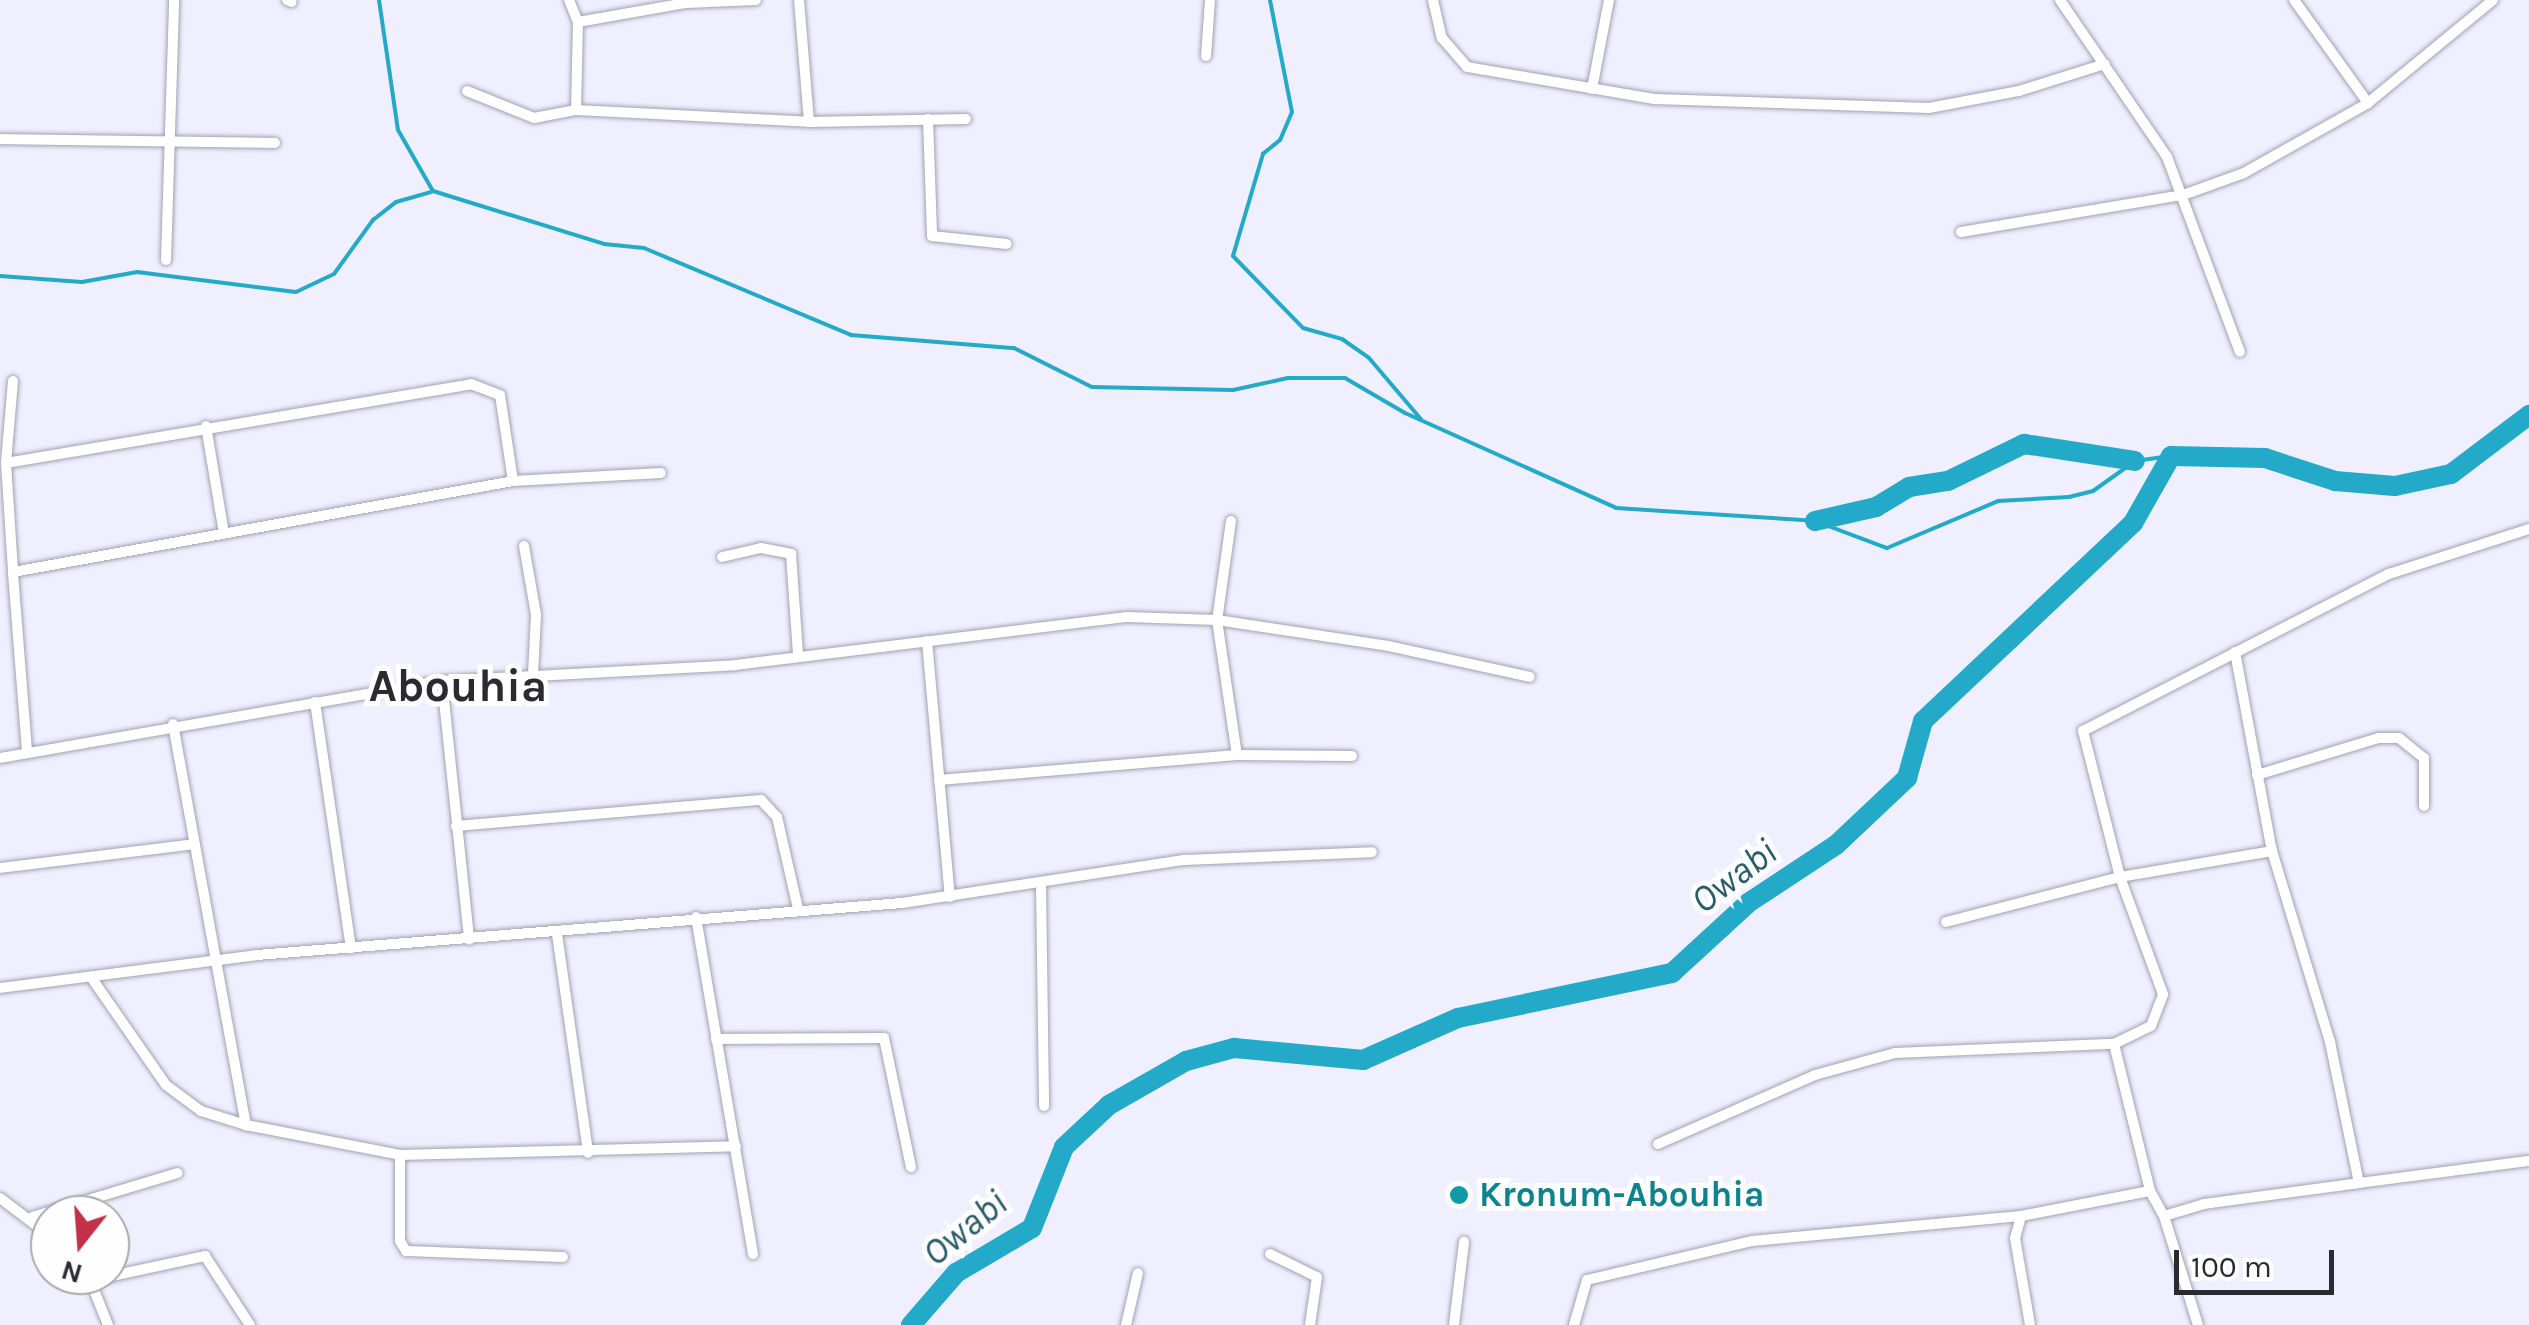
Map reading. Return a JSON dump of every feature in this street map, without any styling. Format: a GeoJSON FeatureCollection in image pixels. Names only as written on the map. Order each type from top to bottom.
{"type":"FeatureCollection","features":[{"type":"Feature","properties":{"kind":"street"},"geometry":{"type":"LineString","coordinates":[[166,260],[174,0]]}},
{"type":"Feature","properties":{"kind":"street"},"geometry":{"type":"LineString","coordinates":[[570,0],[578,22],[576,110]]}},
{"type":"Feature","properties":{"kind":"street"},"geometry":{"type":"LineString","coordinates":[[578,22],[701,1],[756,0]]}},
{"type":"Feature","properties":{"kind":"street"},"geometry":{"type":"LineString","coordinates":[[799,0],[809,122]]}},
{"type":"Feature","properties":{"kind":"street"},"geometry":{"type":"LineString","coordinates":[[1206,56],[1210,0]]}},
{"type":"Feature","properties":{"kind":"street"},"geometry":{"type":"LineString","coordinates":[[1433,0],[1442,38],[1467,67],[1592,89],[1826,110],[1929,108],[2019,91],[2105,64]]}},
{"type":"Feature","properties":{"kind":"street"},"geometry":{"type":"LineString","coordinates":[[1592,89],[1608,0]]}},
{"type":"Feature","properties":{"kind":"street"},"geometry":{"type":"LineString","coordinates":[[2060,0],[2167,157],[2240,352]]}},
{"type":"Feature","properties":{"kind":"street"},"geometry":{"type":"LineString","coordinates":[[2294,0],[2368,103]]}},
{"type":"Feature","properties":{"kind":"street"},"geometry":{"type":"LineString","coordinates":[[1961,232],[2183,196],[2276,158],[2368,103],[2493,0]]}},
{"type":"Feature","properties":{"kind":"street"},"geometry":{"type":"LineString","coordinates":[[468,91],[534,118],[576,110],[809,122],[966,118]]}},
{"type":"Feature","properties":{"kind":"street"},"geometry":{"type":"LineString","coordinates":[[928,119],[932,236],[1007,244]]}},
{"type":"Feature","properties":{"kind":"street"},"geometry":{"type":"LineString","coordinates":[[0,140],[275,142]]}},
{"type":"Feature","properties":{"kind":"street"},"geometry":{"type":"LineString","coordinates":[[13,381],[6,463],[27,752]]}},
{"type":"Feature","properties":{"kind":"street"},"geometry":{"type":"LineString","coordinates":[[6,463],[206,426],[484,384],[500,395],[514,481]]}},
{"type":"Feature","properties":{"kind":"street"},"geometry":{"type":"LineString","coordinates":[[206,426],[224,533]]}},
{"type":"Feature","properties":{"kind":"street"},"geometry":{"type":"LineString","coordinates":[[14,572],[514,481],[661,473]]}},
{"type":"Feature","properties":{"kind":"street"},"geometry":{"type":"LineString","coordinates":[[1231,522],[1217,620],[1238,755]]}},
{"type":"Feature","properties":{"kind":"street"},"geometry":{"type":"LineString","coordinates":[[1658,1144],[1814,1075],[1895,1053],[2114,1044],[2151,1026],[2163,994],[2120,877],[2083,731],[2389,574],[2529,529]]}},
{"type":"Feature","properties":{"kind":"street"},"geometry":{"type":"LineString","coordinates":[[524,546],[536,615],[533,675]]}},
{"type":"Feature","properties":{"kind":"street"},"geometry":{"type":"LineString","coordinates":[[722,557],[761,548],[791,554],[798,654]]}},
{"type":"Feature","properties":{"kind":"street"},"geometry":{"type":"LineString","coordinates":[[0,758],[173,724],[442,681],[736,665],[798,654],[1111,618],[1217,620],[1388,646],[1530,678]]}},
{"type":"Feature","properties":{"kind":"street"},"geometry":{"type":"LineString","coordinates":[[927,641],[950,896]]}},
{"type":"Feature","properties":{"kind":"street"},"geometry":{"type":"LineString","coordinates":[[2235,652],[2272,851],[2330,1042],[2359,1183]]}},
{"type":"Feature","properties":{"kind":"street"},"geometry":{"type":"LineString","coordinates":[[442,681],[469,940]]}},
{"type":"Feature","properties":{"kind":"street"},"geometry":{"type":"LineString","coordinates":[[315,702],[351,948]]}},
{"type":"Feature","properties":{"kind":"street"},"geometry":{"type":"LineString","coordinates":[[173,724],[246,1125]]}},
{"type":"Feature","properties":{"kind":"street"},"geometry":{"type":"LineString","coordinates":[[2257,776],[2379,738],[2399,738],[2424,758],[2424,806]]}},
{"type":"Feature","properties":{"kind":"street"},"geometry":{"type":"LineString","coordinates":[[939,780],[1238,755],[1352,756]]}},
{"type":"Feature","properties":{"kind":"street"},"geometry":{"type":"LineString","coordinates":[[456,826],[761,800],[777,817],[798,909]]}},
{"type":"Feature","properties":{"kind":"street"},"geometry":{"type":"LineString","coordinates":[[0,868],[195,844]]}},
{"type":"Feature","properties":{"kind":"street"},"geometry":{"type":"LineString","coordinates":[[1946,922],[2120,877],[2272,851]]}},
{"type":"Feature","properties":{"kind":"street"},"geometry":{"type":"LineString","coordinates":[[0,988],[93,980],[217,960],[557,934],[696,917],[950,896],[1184,860],[1372,852]]}},
{"type":"Feature","properties":{"kind":"street"},"geometry":{"type":"LineString","coordinates":[[1042,884],[1044,1106]]}},
{"type":"Feature","properties":{"kind":"street"},"geometry":{"type":"LineString","coordinates":[[696,917],[753,1254]]}},
{"type":"Feature","properties":{"kind":"street"},"geometry":{"type":"LineString","coordinates":[[557,934],[588,1153]]}},
{"type":"Feature","properties":{"kind":"street"},"geometry":{"type":"LineString","coordinates":[[93,980],[166,1085],[202,1110],[246,1125],[400,1154],[588,1153],[736,1146]]}},
{"type":"Feature","properties":{"kind":"street"},"geometry":{"type":"LineString","coordinates":[[716,1039],[884,1038],[911,1167]]}},
{"type":"Feature","properties":{"kind":"street"},"geometry":{"type":"LineString","coordinates":[[2114,1044],[2150,1191],[2164,1216],[2198,1325]]}},
{"type":"Feature","properties":{"kind":"street"},"geometry":{"type":"LineString","coordinates":[[400,1154],[400,1240],[406,1251],[562,1257]]}},
{"type":"Feature","properties":{"kind":"street"},"geometry":{"type":"LineString","coordinates":[[2164,1216],[2204,1204],[2529,1162]]}},
{"type":"Feature","properties":{"kind":"street"},"geometry":{"type":"LineString","coordinates":[[107,1195],[178,1173]]}},
{"type":"Feature","properties":{"kind":"street"},"geometry":{"type":"LineString","coordinates":[[1574,1325],[1587,1280],[1752,1241],[2021,1216],[2150,1191]]}},
{"type":"Feature","properties":{"kind":"street"},"geometry":{"type":"LineString","coordinates":[[0,1198],[30,1217]]}},
{"type":"Feature","properties":{"kind":"street"},"geometry":{"type":"LineString","coordinates":[[2021,1216],[2015,1238],[2030,1325]]}},
{"type":"Feature","properties":{"kind":"street"},"geometry":{"type":"LineString","coordinates":[[1454,1325],[1464,1242]]}},
{"type":"Feature","properties":{"kind":"street"},"geometry":{"type":"LineString","coordinates":[[1270,1254],[1316,1277],[1310,1325]]}},
{"type":"Feature","properties":{"kind":"street"},"geometry":{"type":"LineString","coordinates":[[130,1270],[205,1256],[250,1325]]}},
{"type":"Feature","properties":{"kind":"street"},"geometry":{"type":"LineString","coordinates":[[1126,1325],[1138,1273]]}},
{"type":"Feature","properties":{"kind":"street"},"geometry":{"type":"LineString","coordinates":[[97,1295],[108,1325]]}},
{"type":"Feature","properties":{"kind":"waterway"},"geometry":{"type":"LineString","coordinates":[[379,0],[398,130],[433,191],[604,244],[644,248],[851,335],[1014,348],[1092,387],[1233,390],[1288,378],[1345,378],[1405,413],[1616,508],[1815,521],[1887,548],[1998,501],[2069,497],[2093,491],[2135,461],[2171,456]]}},
{"type":"Feature","properties":{"kind":"waterway"},"geometry":{"type":"LineString","coordinates":[[1270,0],[1292,112],[1280,140],[1263,154],[1233,256],[1303,328],[1342,339],[1369,358],[1421,419]]}},
{"type":"Feature","properties":{"kind":"waterway"},"geometry":{"type":"LineString","coordinates":[[0,276],[82,282],[137,272],[296,292],[334,274],[373,220],[396,202],[432,192]]}},
{"type":"Feature","properties":{"kind":"waterway","name":"Owabi"},"geometry":{"type":"LineString","coordinates":[[911,1325],[956,1273],[1032,1228],[1064,1147],[1109,1105],[1186,1061],[1234,1048],[1363,1060],[1458,1018],[1672,973],[1748,903],[1836,845],[1907,778],[1923,721],[2133,523],[2171,456],[2265,458],[2335,481],[2395,486],[2451,474],[2529,415]]}},
{"type":"Feature","properties":{"kind":"waterway"},"geometry":{"type":"LineString","coordinates":[[1815,521],[1876,507],[1909,487],[1948,481],[2024,444],[2135,461]]}},
{"type":"Feature","properties":{"kind":"place","name":"Kronum-Abouhia"},"geometry":{"type":"Point","coordinates":[1459,1195]}},
{"type":"Feature","properties":{"kind":"district","name":"Abouhia"},"geometry":{"type":"Point","coordinates":[458,687]}}]}
